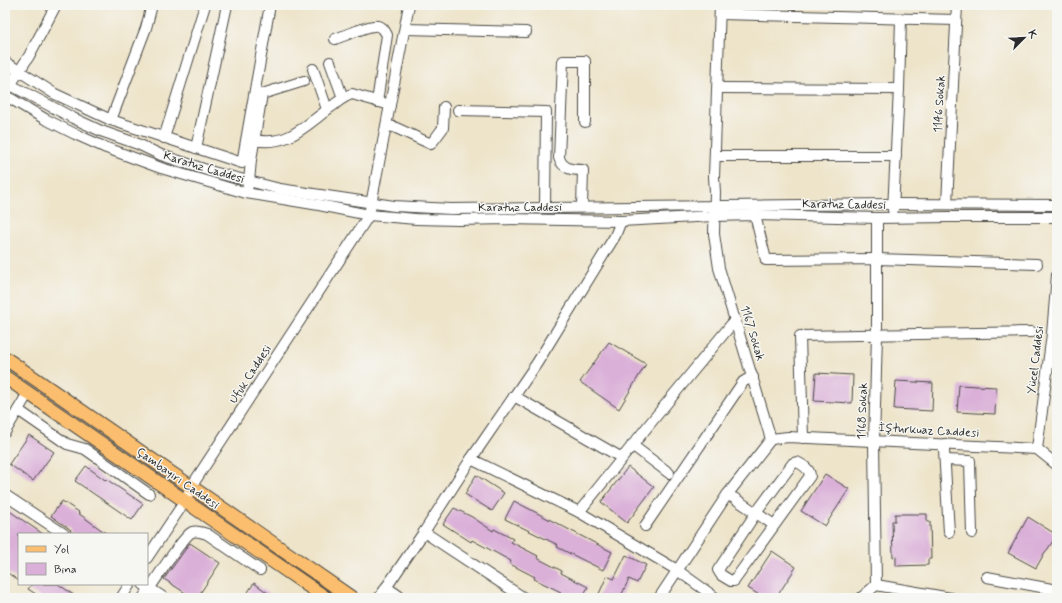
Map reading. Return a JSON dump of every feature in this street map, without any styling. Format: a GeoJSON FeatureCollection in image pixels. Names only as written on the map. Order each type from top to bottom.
{"type":"FeatureCollection","features":[{"type":"Feature","properties":{"kind":"main road","name":"Çambayırı Caddesi"},"geometry":{"type":"LineString","coordinates":[[5,358],[352,598]]}},
{"type":"Feature","properties":{"kind":"main road","name":"Çambayırı Caddesi"},"geometry":{"type":"LineString","coordinates":[[5,377],[326,598]]}},
{"type":"Feature","properties":{"kind":"street"},"geometry":{"type":"LineString","coordinates":[[56,5],[29,56],[6,89],[101,131],[138,144],[161,155],[213,172],[280,189],[394,206],[451,209],[582,207],[714,211]]}},
{"type":"Feature","properties":{"kind":"street"},"geometry":{"type":"LineString","coordinates":[[111,120],[146,28],[152,5]]}},
{"type":"Feature","properties":{"kind":"street"},"geometry":{"type":"LineString","coordinates":[[164,138],[205,5]]}},
{"type":"Feature","properties":{"kind":"street"},"geometry":{"type":"LineString","coordinates":[[196,148],[227,5]]}},
{"type":"Feature","properties":{"kind":"street"},"geometry":{"type":"LineString","coordinates":[[5,62],[55,94],[111,120],[242,163],[270,5]]}},
{"type":"Feature","properties":{"kind":"street","name":"Ufuk Caddesi"},"geometry":{"type":"LineString","coordinates":[[148,556],[184,501],[191,487],[369,215],[409,5]]}},
{"type":"Feature","properties":{"kind":"street","name":"1146 Sokak"},"geometry":{"type":"LineString","coordinates":[[947,204],[957,5]]}},
{"type":"Feature","properties":{"kind":"street"},"geometry":{"type":"LineString","coordinates":[[720,10],[956,20]]}},
{"type":"Feature","properties":{"kind":"street","name":"1167 Sokak"},"geometry":{"type":"LineString","coordinates":[[720,10],[714,234],[719,268],[771,438]]}},
{"type":"Feature","properties":{"kind":"street"},"geometry":{"type":"LineString","coordinates":[[893,218],[900,89],[901,18]]}},
{"type":"Feature","properties":{"kind":"street"},"geometry":{"type":"LineString","coordinates":[[335,39],[374,26],[382,28],[386,32],[387,35],[377,102]]}},
{"type":"Feature","properties":{"kind":"street"},"geometry":{"type":"LineString","coordinates":[[405,29],[526,32]]}},
{"type":"Feature","properties":{"kind":"street"},"geometry":{"type":"LineString","coordinates":[[582,207],[583,170],[568,168],[562,164],[559,158],[563,61],[585,62],[584,122]]}},
{"type":"Feature","properties":{"kind":"street"},"geometry":{"type":"LineString","coordinates":[[330,62],[343,98]]}},
{"type":"Feature","properties":{"kind":"street"},"geometry":{"type":"LineString","coordinates":[[313,69],[327,110]]}},
{"type":"Feature","properties":{"kind":"street"},"geometry":{"type":"LineString","coordinates":[[246,193],[249,182],[250,160],[262,94],[304,81]]}},
{"type":"Feature","properties":{"kind":"street"},"geometry":{"type":"LineString","coordinates":[[718,88],[900,89]]}},
{"type":"Feature","properties":{"kind":"street","name":"Karatuz Caddesi"},"geometry":{"type":"LineString","coordinates":[[6,89],[13,100],[75,134],[104,147],[161,168],[246,193],[369,215],[430,220],[506,219],[621,221],[714,211],[893,204],[1057,205]]}},
{"type":"Feature","properties":{"kind":"street"},"geometry":{"type":"LineString","coordinates":[[254,140],[268,142],[283,139],[305,127],[343,98],[352,94],[390,105]]}},
{"type":"Feature","properties":{"kind":"street"},"geometry":{"type":"LineString","coordinates":[[386,126],[394,127],[432,144],[443,128],[444,107]]}},
{"type":"Feature","properties":{"kind":"street"},"geometry":{"type":"LineString","coordinates":[[458,110],[546,112],[545,208]]}},
{"type":"Feature","properties":{"kind":"street"},"geometry":{"type":"LineString","coordinates":[[715,156],[896,156]]}},
{"type":"Feature","properties":{"kind":"street","name":"Karatuz Caddesi"},"geometry":{"type":"LineString","coordinates":[[714,211],[755,215],[877,218],[949,216],[1057,217]]}},
{"type":"Feature","properties":{"kind":"street"},"geometry":{"type":"LineString","coordinates":[[755,215],[766,260],[877,259],[1037,264]]}},
{"type":"Feature","properties":{"kind":"street","name":"1168 Sokak"},"geometry":{"type":"LineString","coordinates":[[876,585],[874,441],[877,334],[877,218]]}},
{"type":"Feature","properties":{"kind":"street"},"geometry":{"type":"LineString","coordinates":[[379,598],[471,459],[537,363],[615,236],[621,221]]}},
{"type":"Feature","properties":{"kind":"street","name":"Yücel Caddesi"},"geometry":{"type":"LineString","coordinates":[[1037,449],[1054,339],[1057,275]]}},
{"type":"Feature","properties":{"kind":"street"},"geometry":{"type":"LineString","coordinates":[[579,512],[735,320]]}},
{"type":"Feature","properties":{"kind":"street"},"geometry":{"type":"LineString","coordinates":[[803,438],[800,336],[1032,332]]}},
{"type":"Feature","properties":{"kind":"street"},"geometry":{"type":"LineString","coordinates":[[645,526],[743,382],[753,377]]}},
{"type":"Feature","properties":{"kind":"street"},"geometry":{"type":"LineString","coordinates":[[5,432],[28,393]]}},
{"type":"Feature","properties":{"kind":"street"},"geometry":{"type":"LineString","coordinates":[[514,396],[622,458]]}},
{"type":"Feature","properties":{"kind":"street"},"geometry":{"type":"LineString","coordinates":[[18,410],[67,444],[85,449],[149,494]]}},
{"type":"Feature","properties":{"kind":"street","name":"İşturkuaz Caddesi"},"geometry":{"type":"LineString","coordinates":[[771,438],[788,437],[1037,449]]}},
{"type":"Feature","properties":{"kind":"street"},"geometry":{"type":"LineString","coordinates":[[659,598],[727,495],[771,438]]}},
{"type":"Feature","properties":{"kind":"street"},"geometry":{"type":"LineString","coordinates":[[946,444],[944,450],[949,532]]}},
{"type":"Feature","properties":{"kind":"street"},"geometry":{"type":"LineString","coordinates":[[632,445],[669,472]]}},
{"type":"Feature","properties":{"kind":"street"},"geometry":{"type":"LineString","coordinates":[[1037,449],[1057,465]]}},
{"type":"Feature","properties":{"kind":"street"},"geometry":{"type":"LineString","coordinates":[[471,459],[579,512],[677,570],[716,598]]}},
{"type":"Feature","properties":{"kind":"street"},"geometry":{"type":"LineString","coordinates":[[945,460],[970,461],[972,533]]}},
{"type":"Feature","properties":{"kind":"street"},"geometry":{"type":"LineString","coordinates":[[797,462],[808,469],[810,476],[774,525],[734,581],[731,581],[721,575],[718,570],[721,564],[793,463],[797,462]]}},
{"type":"Feature","properties":{"kind":"street"},"geometry":{"type":"LineString","coordinates":[[5,495],[62,533]]}},
{"type":"Feature","properties":{"kind":"street"},"geometry":{"type":"LineString","coordinates":[[727,495],[734,498],[774,525]]}},
{"type":"Feature","properties":{"kind":"street"},"geometry":{"type":"LineString","coordinates":[[148,584],[192,532],[199,531],[207,534],[260,570]]}},
{"type":"Feature","properties":{"kind":"street"},"geometry":{"type":"LineString","coordinates":[[424,532],[524,598]]}},
{"type":"Feature","properties":{"kind":"street"},"geometry":{"type":"LineString","coordinates":[[987,577],[1057,590]]}},
{"type":"Feature","properties":{"kind":"street"},"geometry":{"type":"LineString","coordinates":[[121,598],[129,585]]}},
{"type":"Feature","properties":{"kind":"street"},"geometry":{"type":"LineString","coordinates":[[861,598],[876,585],[951,598]]}},
{"type":"Feature","properties":{"kind":"street"},"geometry":{"type":"LineString","coordinates":[[143,598],[146,586],[164,598]]}},
{"type":"Feature","properties":{"kind":"street"},"geometry":{"type":"LineString","coordinates":[[386,587],[402,598]]}},
{"type":"Feature","properties":{"kind":"building"},"geometry":{"type":"Polygon","coordinates":[[[609,342],[646,364],[619,409],[580,382],[609,342]]]}},
{"type":"Feature","properties":{"kind":"building"},"geometry":{"type":"Polygon","coordinates":[[[816,373],[853,375],[852,403],[814,401],[816,373]]]}},
{"type":"Feature","properties":{"kind":"building"},"geometry":{"type":"Polygon","coordinates":[[[896,381],[933,383],[932,411],[894,409],[896,381]]]}},
{"type":"Feature","properties":{"kind":"building"},"geometry":{"type":"Polygon","coordinates":[[[959,385],[996,387],[995,414],[957,412],[959,385]]]}},
{"type":"Feature","properties":{"kind":"building"},"geometry":{"type":"Polygon","coordinates":[[[29,435],[54,452],[33,481],[9,464],[29,435]]]}},
{"type":"Feature","properties":{"kind":"building"},"geometry":{"type":"Polygon","coordinates":[[[86,466],[143,504],[132,520],[75,481],[86,466]]]}},
{"type":"Feature","properties":{"kind":"building"},"geometry":{"type":"Polygon","coordinates":[[[628,467],[654,487],[627,523],[601,502],[628,467]]]}},
{"type":"Feature","properties":{"kind":"building"},"geometry":{"type":"Polygon","coordinates":[[[825,474],[849,489],[825,526],[801,511],[825,474]]]}},
{"type":"Feature","properties":{"kind":"building"},"geometry":{"type":"Polygon","coordinates":[[[476,475],[504,493],[492,511],[465,494],[476,475]]]}},
{"type":"Feature","properties":{"kind":"building"},"geometry":{"type":"Polygon","coordinates":[[[62,501],[106,533],[73,533],[70,531],[71,530],[51,516],[62,501]]]}},
{"type":"Feature","properties":{"kind":"building"},"geometry":{"type":"Polygon","coordinates":[[[514,501],[612,552],[603,570],[557,547],[558,545],[505,519],[514,501]]]}},
{"type":"Feature","properties":{"kind":"building"},"geometry":{"type":"Polygon","coordinates":[[[5,508],[42,533],[18,533],[18,580],[5,571],[5,508]]]}},
{"type":"Feature","properties":{"kind":"building"},"geometry":{"type":"Polygon","coordinates":[[[454,508],[472,517],[493,531],[494,529],[513,539],[511,542],[538,556],[537,558],[562,571],[561,573],[588,587],[582,598],[566,598],[559,595],[561,592],[534,579],[535,577],[510,564],[511,561],[472,540],[471,542],[443,524],[454,508]]]}},
{"type":"Feature","properties":{"kind":"building"},"geometry":{"type":"Polygon","coordinates":[[[895,514],[927,514],[927,522],[930,522],[931,559],[928,559],[928,565],[896,566],[896,556],[893,557],[892,521],[895,521],[895,514]]]}},
{"type":"Feature","properties":{"kind":"building"},"geometry":{"type":"Polygon","coordinates":[[[1028,517],[1057,535],[1036,568],[1008,553],[1028,517]]]}},
{"type":"Feature","properties":{"kind":"building"},"geometry":{"type":"Polygon","coordinates":[[[190,543],[220,563],[197,598],[193,598],[164,579],[190,543]]]}},
{"type":"Feature","properties":{"kind":"building"},"geometry":{"type":"Polygon","coordinates":[[[772,551],[796,567],[776,598],[764,598],[748,588],[772,551]]]}},
{"type":"Feature","properties":{"kind":"building"},"geometry":{"type":"Polygon","coordinates":[[[626,555],[646,565],[637,583],[629,579],[620,598],[602,598],[598,596],[607,576],[614,579],[626,555]]]}},
{"type":"Feature","properties":{"kind":"building"},"geometry":{"type":"Polygon","coordinates":[[[254,583],[275,598],[244,598],[254,583]]]}},
{"type":"Feature","properties":{"kind":"building"},"geometry":{"type":"Polygon","coordinates":[[[31,585],[59,585],[78,598],[42,598],[28,589],[31,585]]]}}]}
